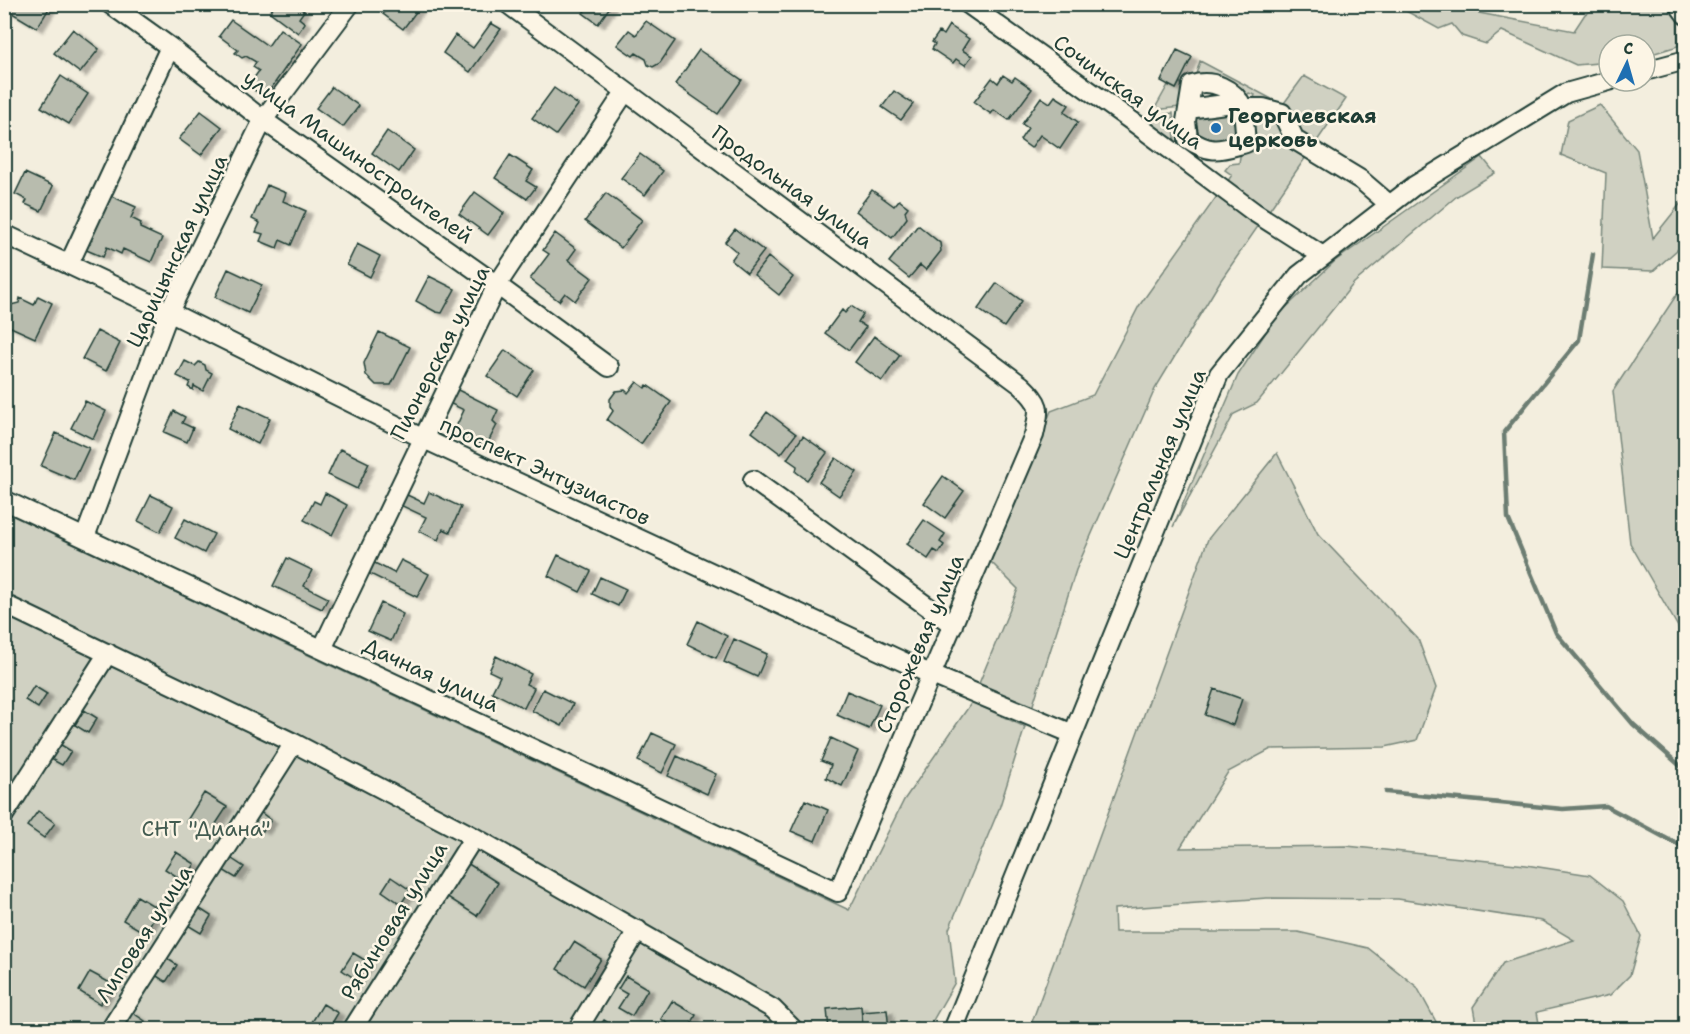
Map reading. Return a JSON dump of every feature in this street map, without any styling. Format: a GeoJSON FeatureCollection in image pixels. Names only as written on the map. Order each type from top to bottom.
{"type":"FeatureCollection","features":[{"type":"Feature","properties":{"kind":"street","name":"улица Машиностроителей"},"geometry":{"type":"LineString","coordinates":[[110,4],[170,47],[263,120],[609,367]]}},
{"type":"Feature","properties":{"kind":"street","name":"Царицынская улица"},"geometry":{"type":"LineString","coordinates":[[85,537],[169,312],[263,120],[350,4]]}},
{"type":"Feature","properties":{"kind":"street","name":"Продольная улица"},"geometry":{"type":"LineString","coordinates":[[508,4],[1021,385],[1036,400],[1039,413]]}},
{"type":"Feature","properties":{"kind":"street","name":"Сочинская улица"},"geometry":{"type":"LineString","coordinates":[[968,4],[1254,212],[1323,256]]}},
{"type":"Feature","properties":{"kind":"street"},"geometry":{"type":"LineString","coordinates":[[1678,4],[1686,15]]}},
{"type":"Feature","properties":{"kind":"street"},"geometry":{"type":"LineString","coordinates":[[69,264],[170,47]]}},
{"type":"Feature","properties":{"kind":"street"},"geometry":{"type":"LineString","coordinates":[[1657,68],[1686,60]]}},
{"type":"Feature","properties":{"kind":"street"},"geometry":{"type":"LineString","coordinates":[[1204,81],[1222,87],[1238,96],[1242,105],[1246,143],[1218,151],[1202,148],[1188,138],[1186,121],[1192,85],[1204,81]]}},
{"type":"Feature","properties":{"kind":"street","name":"Центральная улица"},"geometry":{"type":"LineString","coordinates":[[953,1029],[1219,374],[1299,274],[1414,186],[1566,93],[1597,84]]}},
{"type":"Feature","properties":{"kind":"street","name":"Пионерская улица"},"geometry":{"type":"LineString","coordinates":[[322,649],[497,285],[625,92]]}},
{"type":"Feature","properties":{"kind":"street"},"geometry":{"type":"LineString","coordinates":[[1188,109],[1242,105],[1282,113],[1295,140],[1361,180],[1390,205]]}},
{"type":"Feature","properties":{"kind":"street","name":"проспект Энтузиастов"},"geometry":{"type":"LineString","coordinates":[[4,234],[169,312],[422,438],[932,675],[1073,734]]}},
{"type":"Feature","properties":{"kind":"street","name":"Сторожевая улица"},"geometry":{"type":"LineString","coordinates":[[838,892],[1034,435],[1039,413]]}},
{"type":"Feature","properties":{"kind":"street"},"geometry":{"type":"LineString","coordinates":[[753,480],[952,625]]}},
{"type":"Feature","properties":{"kind":"street","name":"Дачная улица"},"geometry":{"type":"LineString","coordinates":[[4,500],[838,892]]}},
{"type":"Feature","properties":{"kind":"street"},"geometry":{"type":"LineString","coordinates":[[4,604],[294,742],[474,837],[773,1009],[794,1029]]}},
{"type":"Feature","properties":{"kind":"street"},"geometry":{"type":"LineString","coordinates":[[4,815],[108,653]]}},
{"type":"Feature","properties":{"kind":"street","name":"Липовая улица"},"geometry":{"type":"LineString","coordinates":[[110,1029],[294,742]]}},
{"type":"Feature","properties":{"kind":"street","name":"Рябиновая улица"},"geometry":{"type":"LineString","coordinates":[[352,1029],[474,837]]}},
{"type":"Feature","properties":{"kind":"street"},"geometry":{"type":"LineString","coordinates":[[577,1029],[638,930]]}},
{"type":"Feature","properties":{"kind":"green space"},"geometry":{"type":"Polygon","coordinates":[[[1395,5],[1470,5],[1479,13],[1574,31],[1585,14],[1600,5],[1675,5],[1677,6],[1678,46],[1657,52],[1657,33],[1597,33],[1597,63],[1576,65],[1502,31],[1486,44],[1462,36],[1452,24],[1439,29],[1395,5]]]}},
{"type":"Feature","properties":{"kind":"green space"},"geometry":{"type":"Polygon","coordinates":[[[1200,61],[1281,104],[1254,98],[1255,95],[1249,93],[1247,95],[1237,90],[1239,87],[1235,85],[1196,74],[1200,61]]]}},
{"type":"Feature","properties":{"kind":"green space"},"geometry":{"type":"Polygon","coordinates":[[[1304,76],[1346,99],[1221,280],[1155,389],[1076,570],[1031,711],[978,686],[1018,589],[990,561],[1051,411],[1093,395],[1139,306],[1232,175],[1225,170],[1230,164],[1239,163],[1247,113],[1276,114],[1304,76]]]}},
{"type":"Feature","properties":{"kind":"green space"},"geometry":{"type":"Polygon","coordinates":[[[1180,82],[1185,92],[1180,107],[1154,110],[1168,85],[1176,89],[1180,82]]]}},
{"type":"Feature","properties":{"kind":"green space"},"geometry":{"type":"Polygon","coordinates":[[[1600,105],[1637,150],[1653,238],[1685,198],[1685,243],[1653,271],[1602,269],[1606,173],[1561,155],[1568,120],[1600,105]]]}},
{"type":"Feature","properties":{"kind":"green space"},"geometry":{"type":"Polygon","coordinates":[[[1173,113],[1175,140],[1144,121],[1164,114],[1173,113]]]}},
{"type":"Feature","properties":{"kind":"green space"},"geometry":{"type":"Polygon","coordinates":[[[1482,157],[1495,173],[1457,196],[1354,283],[1257,403],[1234,414],[1173,527],[1238,375],[1275,318],[1335,261],[1482,157]]]}},
{"type":"Feature","properties":{"kind":"green space"},"geometry":{"type":"Polygon","coordinates":[[[1685,282],[1685,639],[1630,543],[1613,391],[1685,282]]]}},
{"type":"Feature","properties":{"kind":"green space"},"geometry":{"type":"Polygon","coordinates":[[[1277,453],[1318,534],[1418,639],[1436,688],[1417,740],[1385,747],[1271,749],[1228,772],[1180,848],[1347,846],[1526,865],[1590,875],[1623,901],[1641,936],[1630,975],[1610,995],[1537,1012],[1540,1029],[1477,1029],[1473,1007],[1503,963],[1574,940],[1542,921],[1398,899],[1267,898],[1114,909],[1115,932],[1298,932],[1368,948],[1417,987],[1440,1029],[1029,1030],[1208,539],[1277,453]]]}},
{"type":"Feature","properties":{"kind":"green space","name":"СНТ \"Диана\""},"geometry":{"type":"Polygon","coordinates":[[[5,512],[849,910],[904,800],[972,702],[1025,727],[999,809],[949,929],[955,982],[928,1029],[916,1022],[913,1030],[5,1030],[5,512]]]}},
{"type":"Feature","properties":{"kind":"building"},"geometry":{"type":"Polygon","coordinates":[[[11,4],[46,4],[50,7],[37,28],[7,10],[11,4]]]}},
{"type":"Feature","properties":{"kind":"building"},"geometry":{"type":"Polygon","coordinates":[[[275,4],[300,4],[298,7],[304,11],[299,18],[305,23],[298,33],[270,12],[275,4]]]}},
{"type":"Feature","properties":{"kind":"building"},"geometry":{"type":"Polygon","coordinates":[[[391,4],[422,4],[403,29],[383,14],[391,4]]]}},
{"type":"Feature","properties":{"kind":"building"},"geometry":{"type":"Polygon","coordinates":[[[580,4],[612,4],[598,24],[583,13],[586,9],[580,4]]]}},
{"type":"Feature","properties":{"kind":"building"},"geometry":{"type":"Polygon","coordinates":[[[231,20],[268,46],[280,29],[302,44],[265,97],[248,86],[259,71],[253,67],[256,62],[246,56],[242,58],[235,53],[238,50],[219,36],[231,20]]]}},
{"type":"Feature","properties":{"kind":"building"},"geometry":{"type":"Polygon","coordinates":[[[646,21],[675,41],[660,63],[653,67],[648,65],[646,59],[636,53],[633,56],[617,45],[629,30],[636,35],[646,21]]]}},
{"type":"Feature","properties":{"kind":"building"},"geometry":{"type":"Polygon","coordinates":[[[491,23],[501,29],[470,72],[443,53],[455,35],[473,48],[491,23]]]}},
{"type":"Feature","properties":{"kind":"building"},"geometry":{"type":"Polygon","coordinates":[[[949,25],[969,39],[962,50],[972,56],[965,65],[956,59],[953,63],[932,49],[935,44],[932,42],[939,32],[943,35],[949,25]]]}},
{"type":"Feature","properties":{"kind":"building"},"geometry":{"type":"Polygon","coordinates":[[[73,29],[99,49],[80,73],[54,53],[73,29]]]}},
{"type":"Feature","properties":{"kind":"building"},"geometry":{"type":"Polygon","coordinates":[[[699,50],[742,80],[718,114],[675,84],[699,50]]]}},
{"type":"Feature","properties":{"kind":"building"},"geometry":{"type":"Polygon","coordinates":[[[1177,50],[1192,57],[1176,89],[1161,81],[1177,50]]]}},
{"type":"Feature","properties":{"kind":"building"},"geometry":{"type":"Polygon","coordinates":[[[1003,75],[1012,81],[1015,77],[1032,89],[1009,120],[994,110],[991,114],[974,102],[992,78],[998,83],[1003,75]]]}},
{"type":"Feature","properties":{"kind":"building"},"geometry":{"type":"Polygon","coordinates":[[[61,76],[88,94],[69,124],[41,107],[61,76]]]}},
{"type":"Feature","properties":{"kind":"building"},"geometry":{"type":"Polygon","coordinates":[[[332,87],[359,106],[343,127],[316,108],[332,87]]]}},
{"type":"Feature","properties":{"kind":"building"},"geometry":{"type":"Polygon","coordinates":[[[554,88],[578,105],[556,135],[532,118],[554,88]]]}},
{"type":"Feature","properties":{"kind":"building"},"geometry":{"type":"Polygon","coordinates":[[[894,91],[913,104],[901,120],[882,107],[894,91]]]}},
{"type":"Feature","properties":{"kind":"building"},"geometry":{"type":"Polygon","coordinates":[[[1055,96],[1069,105],[1064,112],[1078,122],[1060,149],[1040,135],[1031,148],[1020,140],[1028,128],[1022,124],[1041,97],[1050,103],[1055,96]]]}},
{"type":"Feature","properties":{"kind":"building","name":"Георгиевская церковь"},"geometry":{"type":"Polygon","coordinates":[[[1232,109],[1237,139],[1201,146],[1195,117],[1232,109]]]}},
{"type":"Feature","properties":{"kind":"building"},"geometry":{"type":"Polygon","coordinates":[[[201,111],[222,127],[201,155],[179,139],[201,111]]]}},
{"type":"Feature","properties":{"kind":"building"},"geometry":{"type":"Polygon","coordinates":[[[387,131],[414,150],[399,172],[372,153],[387,131]]]}},
{"type":"Feature","properties":{"kind":"building"},"geometry":{"type":"Polygon","coordinates":[[[640,154],[663,171],[645,195],[621,178],[640,154]]]}},
{"type":"Feature","properties":{"kind":"building"},"geometry":{"type":"Polygon","coordinates":[[[510,155],[533,170],[526,181],[536,187],[527,199],[495,178],[510,155]]]}},
{"type":"Feature","properties":{"kind":"building"},"geometry":{"type":"Polygon","coordinates":[[[25,173],[53,186],[41,211],[25,204],[27,200],[15,194],[25,173]]]}},
{"type":"Feature","properties":{"kind":"building"},"geometry":{"type":"Polygon","coordinates":[[[267,185],[286,193],[283,201],[306,211],[291,245],[280,240],[277,248],[260,241],[263,234],[256,232],[260,223],[252,219],[267,185]]]}},
{"type":"Feature","properties":{"kind":"building"},"geometry":{"type":"Polygon","coordinates":[[[872,190],[894,206],[899,200],[908,207],[905,211],[907,218],[892,238],[856,211],[872,190]]]}},
{"type":"Feature","properties":{"kind":"building"},"geometry":{"type":"Polygon","coordinates":[[[475,192],[504,213],[488,235],[459,214],[475,192]]]}},
{"type":"Feature","properties":{"kind":"building"},"geometry":{"type":"Polygon","coordinates":[[[606,193],[642,220],[621,248],[585,221],[606,193]]]}},
{"type":"Feature","properties":{"kind":"building"},"geometry":{"type":"Polygon","coordinates":[[[109,195],[136,207],[131,218],[141,223],[140,228],[162,238],[151,262],[123,249],[121,254],[107,247],[103,257],[84,249],[109,195]]]}},
{"type":"Feature","properties":{"kind":"building"},"geometry":{"type":"Polygon","coordinates":[[[918,225],[940,243],[941,251],[926,270],[920,265],[909,278],[889,262],[918,225]]]}},
{"type":"Feature","properties":{"kind":"building"},"geometry":{"type":"Polygon","coordinates":[[[735,229],[764,251],[747,273],[731,260],[737,252],[725,242],[735,229]]]}},
{"type":"Feature","properties":{"kind":"building"},"geometry":{"type":"Polygon","coordinates":[[[555,233],[576,249],[568,260],[592,278],[575,301],[565,293],[559,301],[530,279],[549,254],[543,250],[555,233]]]}},
{"type":"Feature","properties":{"kind":"building"},"geometry":{"type":"Polygon","coordinates":[[[357,244],[380,256],[370,277],[347,265],[357,244]]]}},
{"type":"Feature","properties":{"kind":"building"},"geometry":{"type":"Polygon","coordinates":[[[768,257],[793,277],[779,295],[754,275],[768,257]]]}},
{"type":"Feature","properties":{"kind":"building"},"geometry":{"type":"Polygon","coordinates":[[[228,269],[262,285],[248,313],[215,297],[228,269]]]}},
{"type":"Feature","properties":{"kind":"building"},"geometry":{"type":"Polygon","coordinates":[[[429,276],[455,289],[442,313],[416,301],[429,276]]]}},
{"type":"Feature","properties":{"kind":"building"},"geometry":{"type":"Polygon","coordinates":[[[997,283],[1022,301],[1004,327],[978,309],[997,283]]]}},
{"type":"Feature","properties":{"kind":"building"},"geometry":{"type":"Polygon","coordinates":[[[38,296],[52,303],[35,338],[4,324],[4,311],[7,306],[19,303],[20,298],[34,305],[38,296]]]}},
{"type":"Feature","properties":{"kind":"building"},"geometry":{"type":"Polygon","coordinates":[[[851,306],[863,314],[858,322],[866,327],[849,350],[825,333],[842,310],[845,313],[851,306]]]}},
{"type":"Feature","properties":{"kind":"building"},"geometry":{"type":"Polygon","coordinates":[[[97,331],[120,343],[106,371],[82,359],[97,331]]]}},
{"type":"Feature","properties":{"kind":"building"},"geometry":{"type":"Polygon","coordinates":[[[379,332],[410,347],[391,385],[376,385],[366,375],[364,363],[379,332]]]}},
{"type":"Feature","properties":{"kind":"building"},"geometry":{"type":"Polygon","coordinates":[[[874,336],[900,355],[882,381],[855,362],[874,336]]]}},
{"type":"Feature","properties":{"kind":"building"},"geometry":{"type":"Polygon","coordinates":[[[505,350],[534,370],[517,396],[487,376],[505,350]]]}},
{"type":"Feature","properties":{"kind":"building"},"geometry":{"type":"Polygon","coordinates":[[[185,361],[195,366],[199,362],[212,373],[203,391],[194,386],[193,390],[188,387],[190,382],[177,376],[185,361]]]}},
{"type":"Feature","properties":{"kind":"building"},"geometry":{"type":"Polygon","coordinates":[[[637,382],[645,388],[647,385],[671,402],[641,444],[607,420],[613,411],[610,399],[616,391],[625,390],[628,393],[637,382]]]}},
{"type":"Feature","properties":{"kind":"building"},"geometry":{"type":"Polygon","coordinates":[[[454,388],[498,410],[493,421],[497,425],[486,446],[454,431],[464,410],[447,402],[454,388]]]}},
{"type":"Feature","properties":{"kind":"building"},"geometry":{"type":"Polygon","coordinates":[[[85,401],[106,411],[93,439],[71,428],[85,401]]]}},
{"type":"Feature","properties":{"kind":"building"},"geometry":{"type":"Polygon","coordinates":[[[240,404],[270,418],[258,444],[228,429],[240,404]]]}},
{"type":"Feature","properties":{"kind":"building"},"geometry":{"type":"Polygon","coordinates":[[[174,411],[185,417],[182,423],[193,428],[187,442],[164,432],[174,411]]]}},
{"type":"Feature","properties":{"kind":"building"},"geometry":{"type":"Polygon","coordinates":[[[767,412],[796,434],[781,454],[752,432],[767,412]]]}},
{"type":"Feature","properties":{"kind":"building"},"geometry":{"type":"Polygon","coordinates":[[[56,433],[89,448],[74,480],[41,466],[56,433]]]}},
{"type":"Feature","properties":{"kind":"building"},"geometry":{"type":"Polygon","coordinates":[[[803,436],[827,453],[807,480],[796,472],[797,466],[787,459],[803,436]]]}},
{"type":"Feature","properties":{"kind":"building"},"geometry":{"type":"Polygon","coordinates":[[[340,449],[369,463],[357,489],[328,475],[340,449]]]}},
{"type":"Feature","properties":{"kind":"building"},"geometry":{"type":"Polygon","coordinates":[[[836,458],[857,472],[839,496],[819,482],[836,458]]]}},
{"type":"Feature","properties":{"kind":"building"},"geometry":{"type":"Polygon","coordinates":[[[943,476],[964,491],[945,518],[924,503],[943,476]]]}},
{"type":"Feature","properties":{"kind":"building"},"geometry":{"type":"Polygon","coordinates":[[[429,492],[461,507],[450,532],[443,529],[438,540],[419,531],[426,517],[398,504],[403,493],[424,503],[429,492]]]}},
{"type":"Feature","properties":{"kind":"building"},"geometry":{"type":"Polygon","coordinates":[[[325,493],[347,505],[332,535],[304,520],[314,501],[320,504],[325,493]]]}},
{"type":"Feature","properties":{"kind":"building"},"geometry":{"type":"Polygon","coordinates":[[[151,495],[173,506],[160,532],[138,521],[151,495]]]}},
{"type":"Feature","properties":{"kind":"building"},"geometry":{"type":"Polygon","coordinates":[[[185,519],[214,534],[204,553],[175,538],[185,519]]]}},
{"type":"Feature","properties":{"kind":"building"},"geometry":{"type":"Polygon","coordinates":[[[924,520],[945,534],[940,542],[944,545],[939,553],[934,550],[928,559],[907,544],[924,520]]]}},
{"type":"Feature","properties":{"kind":"building"},"geometry":{"type":"Polygon","coordinates":[[[558,555],[591,571],[580,592],[548,576],[558,555]]]}},
{"type":"Feature","properties":{"kind":"building"},"geometry":{"type":"Polygon","coordinates":[[[287,558],[312,570],[304,586],[328,598],[322,609],[273,586],[287,558]]]}},
{"type":"Feature","properties":{"kind":"building"},"geometry":{"type":"Polygon","coordinates":[[[401,560],[429,574],[417,597],[366,572],[371,561],[394,573],[401,560]]]}},
{"type":"Feature","properties":{"kind":"building"},"geometry":{"type":"Polygon","coordinates":[[[600,577],[626,589],[618,606],[592,594],[600,577]]]}},
{"type":"Feature","properties":{"kind":"building"},"geometry":{"type":"Polygon","coordinates":[[[381,603],[403,614],[391,641],[368,631],[381,603]]]}},
{"type":"Feature","properties":{"kind":"building"},"geometry":{"type":"Polygon","coordinates":[[[698,621],[727,636],[716,658],[687,644],[698,621]]]}},
{"type":"Feature","properties":{"kind":"building"},"geometry":{"type":"Polygon","coordinates":[[[734,639],[767,654],[757,677],[724,662],[734,639]]]}},
{"type":"Feature","properties":{"kind":"building"},"geometry":{"type":"Polygon","coordinates":[[[496,656],[531,674],[526,684],[534,688],[524,708],[492,692],[500,676],[489,671],[496,656]]]}},
{"type":"Feature","properties":{"kind":"building"},"geometry":{"type":"Polygon","coordinates":[[[34,686],[47,694],[38,708],[25,700],[34,686]]]}},
{"type":"Feature","properties":{"kind":"building"},"geometry":{"type":"Polygon","coordinates":[[[543,689],[573,704],[562,726],[532,711],[543,689]]]}},
{"type":"Feature","properties":{"kind":"building"},"geometry":{"type":"Polygon","coordinates":[[[1214,689],[1242,699],[1233,725],[1205,715],[1214,689]]]}},
{"type":"Feature","properties":{"kind":"building"},"geometry":{"type":"Polygon","coordinates":[[[847,691],[880,705],[869,729],[837,715],[847,691]]]}},
{"type":"Feature","properties":{"kind":"building"},"geometry":{"type":"Polygon","coordinates":[[[84,710],[97,718],[88,733],[75,725],[84,710]]]}},
{"type":"Feature","properties":{"kind":"building"},"geometry":{"type":"Polygon","coordinates":[[[652,733],[676,744],[662,773],[638,761],[652,733]]]}},
{"type":"Feature","properties":{"kind":"building"},"geometry":{"type":"Polygon","coordinates":[[[831,738],[858,751],[842,786],[826,778],[831,765],[821,761],[831,738]]]}},
{"type":"Feature","properties":{"kind":"building"},"geometry":{"type":"Polygon","coordinates":[[[58,743],[71,751],[62,765],[49,758],[58,743]]]}},
{"type":"Feature","properties":{"kind":"building"},"geometry":{"type":"Polygon","coordinates":[[[677,756],[716,774],[707,794],[668,776],[677,756]]]}},
{"type":"Feature","properties":{"kind":"building"},"geometry":{"type":"Polygon","coordinates":[[[204,793],[227,807],[208,836],[186,822],[204,793]]]}},
{"type":"Feature","properties":{"kind":"building"},"geometry":{"type":"Polygon","coordinates":[[[805,800],[828,810],[815,841],[791,831],[805,800]]]}},
{"type":"Feature","properties":{"kind":"building"},"geometry":{"type":"Polygon","coordinates":[[[256,809],[271,820],[263,831],[248,821],[256,809]]]}},
{"type":"Feature","properties":{"kind":"building"},"geometry":{"type":"Polygon","coordinates":[[[38,811],[55,823],[44,838],[27,826],[38,811]]]}},
{"type":"Feature","properties":{"kind":"building"},"geometry":{"type":"Polygon","coordinates":[[[176,852],[195,864],[184,881],[165,869],[176,852]]]}},
{"type":"Feature","properties":{"kind":"building"},"geometry":{"type":"Polygon","coordinates":[[[229,857],[244,867],[236,878],[221,869],[229,857]]]}},
{"type":"Feature","properties":{"kind":"building"},"geometry":{"type":"Polygon","coordinates":[[[467,863],[498,883],[477,916],[446,896],[467,863]]]}},
{"type":"Feature","properties":{"kind":"building"},"geometry":{"type":"Polygon","coordinates":[[[391,877],[410,890],[401,904],[382,891],[391,877]]]}},
{"type":"Feature","properties":{"kind":"building"},"geometry":{"type":"Polygon","coordinates":[[[137,896],[159,909],[145,933],[123,920],[137,896]]]}},
{"type":"Feature","properties":{"kind":"building"},"geometry":{"type":"Polygon","coordinates":[[[197,907],[211,916],[201,933],[186,924],[197,907]]]}},
{"type":"Feature","properties":{"kind":"building"},"geometry":{"type":"Polygon","coordinates":[[[574,942],[601,959],[584,986],[557,969],[574,942]]]}},
{"type":"Feature","properties":{"kind":"building"},"geometry":{"type":"Polygon","coordinates":[[[353,953],[368,962],[357,980],[342,970],[353,953]]]}},
{"type":"Feature","properties":{"kind":"building"},"geometry":{"type":"Polygon","coordinates":[[[163,956],[177,965],[166,982],[152,973],[163,956]]]}},
{"type":"Feature","properties":{"kind":"building"},"geometry":{"type":"Polygon","coordinates":[[[90,972],[112,984],[100,1004],[79,991],[90,972]]]}},
{"type":"Feature","properties":{"kind":"building"},"geometry":{"type":"Polygon","coordinates":[[[626,976],[648,989],[632,1016],[618,1008],[627,994],[618,989],[626,976]]]}},
{"type":"Feature","properties":{"kind":"building"},"geometry":{"type":"Polygon","coordinates":[[[672,1001],[696,1015],[688,1030],[678,1030],[661,1019],[672,1001]]]}},
{"type":"Feature","properties":{"kind":"building"},"geometry":{"type":"Polygon","coordinates":[[[323,1004],[338,1013],[328,1030],[312,1022],[323,1004]]]}},
{"type":"Feature","properties":{"kind":"building"},"geometry":{"type":"Polygon","coordinates":[[[861,1006],[863,1030],[829,1030],[827,1009],[861,1006]]]}},
{"type":"Feature","properties":{"kind":"building"},"geometry":{"type":"Polygon","coordinates":[[[887,1010],[889,1030],[863,1030],[862,1012],[887,1010]]]}},
{"type":"Feature","properties":{"kind":"building"},"geometry":{"type":"Polygon","coordinates":[[[130,1011],[145,1021],[139,1030],[133,1030],[123,1023],[130,1011]]]}},
{"type":"Feature","properties":{"kind":"building"},"geometry":{"type":"Polygon","coordinates":[[[604,1020],[618,1029],[597,1030],[604,1020]]]}},
{"type":"Feature","properties":{"kind":"waterway"},"geometry":{"type":"LineString","coordinates":[[1593,254],[1579,340],[1504,432],[1508,518],[1556,633],[1633,724],[1686,771]]}},
{"type":"Feature","properties":{"kind":"waterway"},"geometry":{"type":"LineString","coordinates":[[1386,792],[1563,809],[1606,806],[1686,849]]}},
{"type":"Feature","properties":{"kind":"place","name":"Георгиевская церковь"},"geometry":{"type":"Point","coordinates":[1216,128]}}]}
